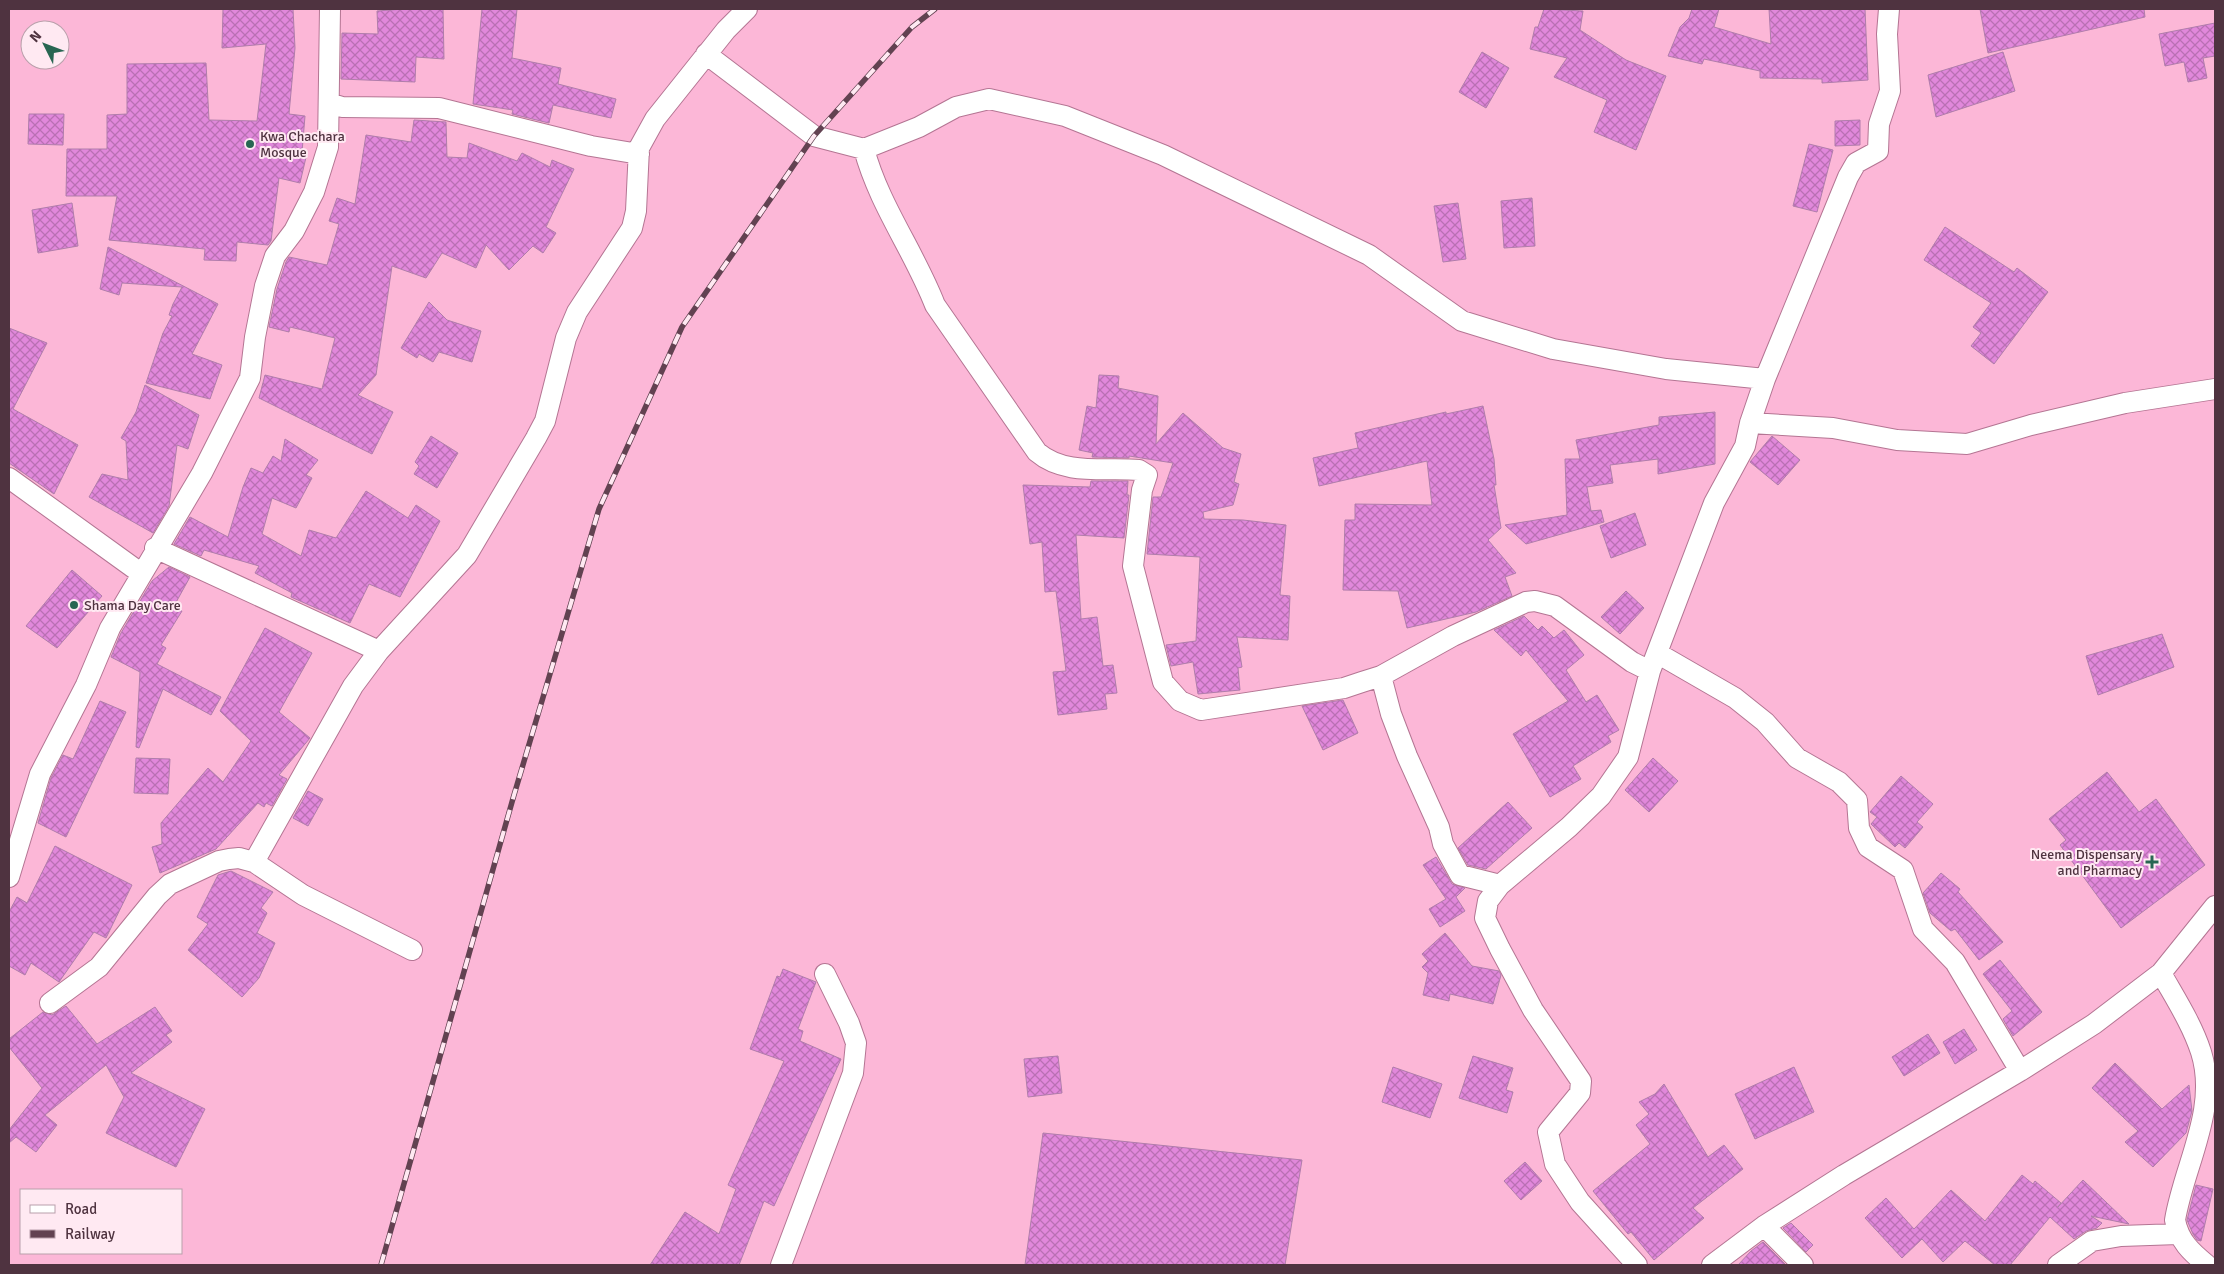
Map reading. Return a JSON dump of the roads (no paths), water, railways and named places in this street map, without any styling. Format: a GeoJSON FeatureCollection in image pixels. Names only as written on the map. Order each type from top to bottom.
{"type":"FeatureCollection","features":[{"type":"Feature","properties":{"kind":"street"},"geometry":{"type":"LineString","coordinates":[[9,877],[40,774],[86,685],[110,628],[155,548],[202,473],[250,378],[257,328],[275,256],[294,231],[314,192],[328,148],[330,9]]}},
{"type":"Feature","properties":{"kind":"street"},"geometry":{"type":"LineString","coordinates":[[254,862],[353,686],[379,651],[466,555],[536,438],[545,421],[566,338],[577,312],[632,228],[636,211],[639,148],[655,119],[706,54],[747,9]]}},
{"type":"Feature","properties":{"kind":"street"},"geometry":{"type":"LineString","coordinates":[[1637,1265],[1580,1202],[1555,1164],[1548,1132],[1580,1093],[1580,1081],[1532,1010],[1486,918],[1488,901],[1500,885],[1569,827],[1601,796],[1628,758],[1654,662],[1714,503],[1745,446],[1764,379],[1848,177],[1856,163],[1878,151],[1879,124],[1890,91],[1887,34],[1889,9]]}},
{"type":"Feature","properties":{"kind":"street"},"geometry":{"type":"LineString","coordinates":[[706,54],[814,136],[864,148],[919,127],[956,107],[989,99],[1065,116],[1163,155],[1369,256],[1462,321],[1553,349],[1666,368],[1764,379]]}},
{"type":"Feature","properties":{"kind":"street"},"geometry":{"type":"LineString","coordinates":[[329,103],[342,107],[439,108],[591,146],[639,154]]}},
{"type":"Feature","properties":{"kind":"street"},"geometry":{"type":"LineString","coordinates":[[864,148],[870,170],[891,218],[927,283],[935,305],[1037,452],[1060,466],[1139,470],[1147,475],[1142,490],[1133,566],[1163,682],[1180,701],[1201,710],[1344,688],[1381,676],[1462,631],[1526,602],[1535,601],[1555,606],[1632,662],[1654,662],[1734,698],[1765,722],[1797,758],[1838,782],[1857,800],[1859,828],[1868,847],[1903,870],[1923,929],[1954,962],[2020,1071]]}},
{"type":"Feature","properties":{"kind":"street"},"geometry":{"type":"LineString","coordinates":[[1750,423],[1833,428],[1897,440],[1967,444],[2031,425],[2125,403],[2215,389]]}},
{"type":"Feature","properties":{"kind":"street"},"geometry":{"type":"LineString","coordinates":[[9,478],[142,574]]}},
{"type":"Feature","properties":{"kind":"street"},"geometry":{"type":"LineString","coordinates":[[155,548],[379,651]]}},
{"type":"Feature","properties":{"kind":"street"},"geometry":{"type":"LineString","coordinates":[[1381,676],[1391,714],[1407,756],[1439,827],[1442,844],[1460,875],[1500,885]]}},
{"type":"Feature","properties":{"kind":"street"},"geometry":{"type":"LineString","coordinates":[[50,1003],[99,967],[157,896],[170,884],[219,861],[239,858],[254,862],[303,895],[412,950]]}},
{"type":"Feature","properties":{"kind":"street"},"geometry":{"type":"LineString","coordinates":[[1712,1265],[1764,1226],[1844,1175],[2020,1071],[2094,1024],[2161,973],[2215,906]]}},
{"type":"Feature","properties":{"kind":"street"},"geometry":{"type":"LineString","coordinates":[[2161,973],[2201,1052],[2206,1079],[2204,1110],[2175,1220],[2178,1234],[2188,1249],[2207,1265]]}},
{"type":"Feature","properties":{"kind":"street"},"geometry":{"type":"LineString","coordinates":[[781,1265],[853,1073],[856,1042],[849,1022],[825,974]]}},
{"type":"Feature","properties":{"kind":"street"},"geometry":{"type":"LineString","coordinates":[[1764,1226],[1803,1265]]}},
{"type":"Feature","properties":{"kind":"street"},"geometry":{"type":"LineString","coordinates":[[2058,1265],[2092,1240],[2121,1236],[2178,1234]]}},
{"type":"Feature","properties":{"kind":"railway"},"geometry":{"type":"LineString","coordinates":[[381,1265],[514,795],[599,509],[682,327],[814,136],[912,27],[935,9]]}},
{"type":"Feature","properties":{"kind":"place","name":"Kwa Chachara Mosque"},"geometry":{"type":"Point","coordinates":[250,144]}},
{"type":"Feature","properties":{"kind":"place","name":"Shama Day Care"},"geometry":{"type":"Point","coordinates":[74,605]}},
{"type":"Feature","properties":{"kind":"place","name":"Neema Dispensary and Pharmacy"},"geometry":{"type":"Point","coordinates":[2152,862]}}]}
